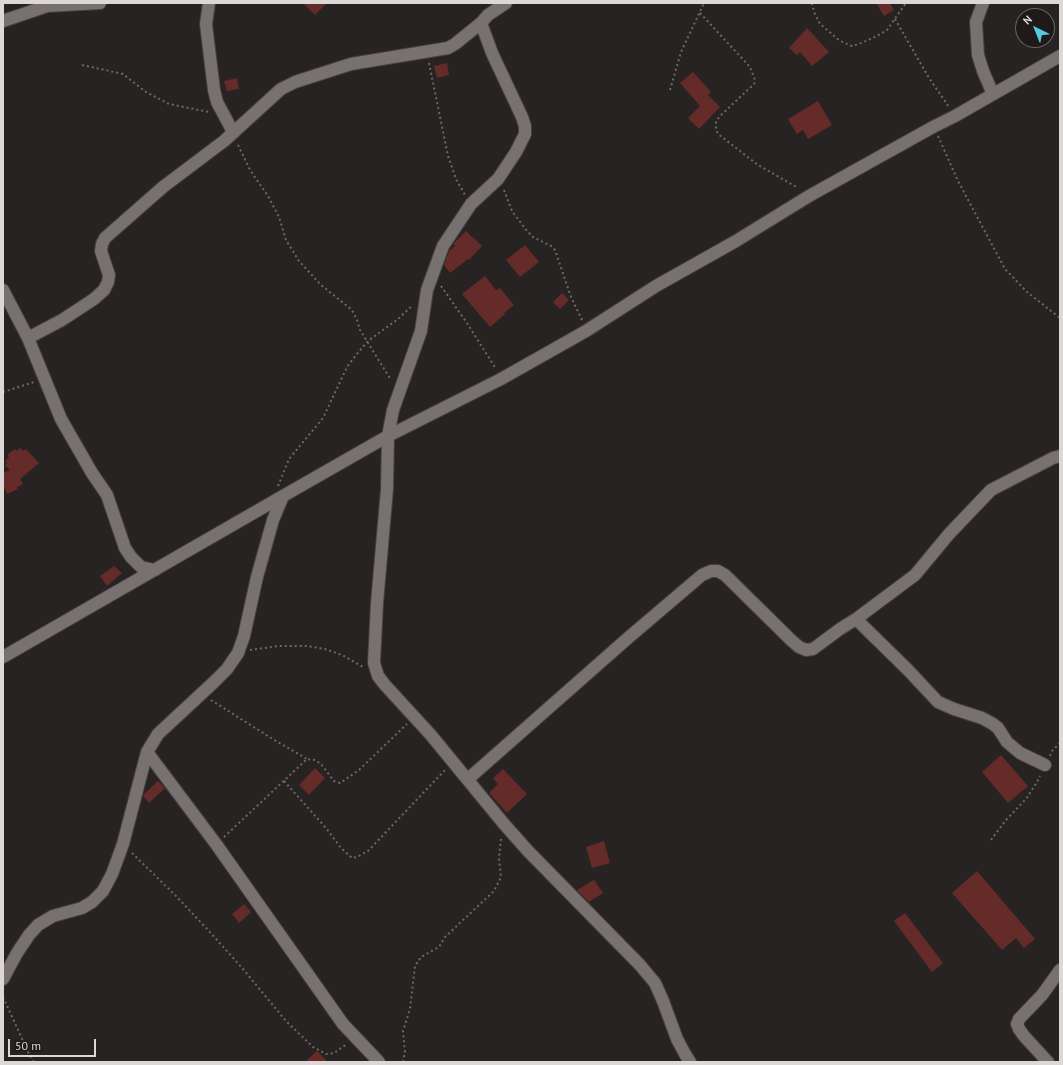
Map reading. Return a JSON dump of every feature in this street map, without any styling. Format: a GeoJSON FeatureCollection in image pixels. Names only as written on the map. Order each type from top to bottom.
{"type":"FeatureCollection","features":[{"type":"Feature","properties":{"kind":"street"},"geometry":{"type":"LineString","coordinates":[[3,21],[47,6],[100,3]]}},
{"type":"Feature","properties":{"kind":"street"},"geometry":{"type":"LineString","coordinates":[[209,3],[206,24],[211,73],[217,102],[233,133]]}},
{"type":"Feature","properties":{"kind":"street"},"geometry":{"type":"LineString","coordinates":[[28,338],[62,320],[94,299],[104,290],[108,282],[109,275],[102,251],[104,238],[163,187],[233,133],[281,89],[295,82],[352,64],[448,48],[481,23],[488,15],[506,3]]}},
{"type":"Feature","properties":{"kind":"street"},"geometry":{"type":"LineString","coordinates":[[983,3],[976,22],[977,50],[993,94]]}},
{"type":"Feature","properties":{"kind":"street"},"geometry":{"type":"LineString","coordinates":[[481,23],[492,53],[511,92],[525,126],[525,134],[522,142],[498,179],[472,204],[449,235],[443,246],[427,290],[421,331],[393,410],[388,436],[387,489],[374,663],[378,676],[385,686],[415,717],[453,761],[504,824],[528,851],[640,965],[655,983],[678,1039],[690,1062]]}},
{"type":"Feature","properties":{"kind":"street"},"geometry":{"type":"LineString","coordinates":[[3,657],[388,436],[501,379],[586,331],[656,286],[736,241],[809,196],[955,116],[1060,56]]}},
{"type":"Feature","properties":{"kind":"street"},"geometry":{"type":"LineString","coordinates":[[3,290],[28,338],[61,419],[107,495],[128,552],[141,567],[155,570]]}},
{"type":"Feature","properties":{"kind":"street"},"geometry":{"type":"LineString","coordinates":[[468,779],[702,575],[711,571],[718,571],[725,575],[799,647],[806,650],[813,649],[840,629],[856,620],[915,575],[949,534],[991,490],[1053,458],[1060,456]]}},
{"type":"Feature","properties":{"kind":"street"},"geometry":{"type":"LineString","coordinates":[[3,980],[17,953],[38,925],[53,916],[82,908],[92,902],[103,891],[112,874],[123,844],[147,752],[158,734],[227,670],[238,653],[244,636],[257,577],[273,520],[284,496]]}},
{"type":"Feature","properties":{"kind":"street"},"geometry":{"type":"LineString","coordinates":[[856,620],[908,670],[938,702],[982,718],[993,724],[998,728],[1007,742],[1020,753],[1045,766]]}},
{"type":"Feature","properties":{"kind":"street"},"geometry":{"type":"LineString","coordinates":[[147,752],[216,844],[338,1018],[379,1062]]}},
{"type":"Feature","properties":{"kind":"street"},"geometry":{"type":"LineString","coordinates":[[1048,1062],[1024,1036],[1017,1024],[1019,1019],[1042,995],[1060,970]]}},
{"type":"Feature","properties":{"kind":"path"},"geometry":{"type":"LineString","coordinates":[[670,90],[681,52],[704,3]]}},
{"type":"Feature","properties":{"kind":"path"},"geometry":{"type":"LineString","coordinates":[[812,3],[814,12],[820,24],[840,41],[852,46],[877,36],[887,30],[906,3]]}},
{"type":"Feature","properties":{"kind":"path"},"geometry":{"type":"LineString","coordinates":[[700,13],[750,67],[755,80],[754,84],[719,117],[716,122],[718,134],[758,165],[781,177],[809,196]]}},
{"type":"Feature","properties":{"kind":"path"},"geometry":{"type":"LineString","coordinates":[[895,19],[929,78],[955,116]]}},
{"type":"Feature","properties":{"kind":"path"},"geometry":{"type":"LineString","coordinates":[[426,52],[448,156],[456,179],[472,204]]}},
{"type":"Feature","properties":{"kind":"path"},"geometry":{"type":"LineString","coordinates":[[82,65],[123,74],[146,92],[169,104],[224,115]]}},
{"type":"Feature","properties":{"kind":"path"},"geometry":{"type":"LineString","coordinates":[[933,127],[958,181],[1005,269],[1027,292],[1060,318]]}},
{"type":"Feature","properties":{"kind":"path"},"geometry":{"type":"LineString","coordinates":[[233,133],[250,170],[268,196],[279,217],[286,240],[299,261],[321,285],[352,310],[360,330],[391,380],[392,386]]}},
{"type":"Feature","properties":{"kind":"path"},"geometry":{"type":"LineString","coordinates":[[498,179],[512,211],[527,231],[533,237],[551,246],[555,250],[571,297],[586,331]]}},
{"type":"Feature","properties":{"kind":"path"},"geometry":{"type":"LineString","coordinates":[[432,274],[467,323],[501,379]]}},
{"type":"Feature","properties":{"kind":"path"},"geometry":{"type":"LineString","coordinates":[[271,503],[289,458],[323,418],[347,367],[368,341],[398,319],[427,290]]}},
{"type":"Feature","properties":{"kind":"path"},"geometry":{"type":"LineString","coordinates":[[3,392],[45,379]]}},
{"type":"Feature","properties":{"kind":"path"},"geometry":{"type":"LineString","coordinates":[[238,653],[279,646],[307,646],[325,649],[342,655],[378,676]]}},
{"type":"Feature","properties":{"kind":"path"},"geometry":{"type":"LineString","coordinates":[[202,694],[271,738],[308,759],[315,760],[321,764],[334,781],[340,782],[358,770],[415,717]]}},
{"type":"Feature","properties":{"kind":"path"},"geometry":{"type":"LineString","coordinates":[[991,840],[1006,820],[1026,798],[1037,782],[1052,751],[1060,743]]}},
{"type":"Feature","properties":{"kind":"path"},"geometry":{"type":"LineString","coordinates":[[216,844],[308,759]]}},
{"type":"Feature","properties":{"kind":"path"},"geometry":{"type":"LineString","coordinates":[[284,781],[326,828],[341,848],[352,858],[368,851],[453,761]]}},
{"type":"Feature","properties":{"kind":"path"},"geometry":{"type":"LineString","coordinates":[[403,1062],[405,1052],[403,1031],[410,1009],[415,966],[422,957],[439,947],[444,937],[494,891],[501,877],[499,858],[504,824]]}},
{"type":"Feature","properties":{"kind":"path"},"geometry":{"type":"LineString","coordinates":[[123,844],[175,895],[244,969],[286,1021],[313,1046],[326,1054],[334,1053],[355,1037]]}},
{"type":"Feature","properties":{"kind":"path"},"geometry":{"type":"LineString","coordinates":[[3,997],[34,1062]]}},
{"type":"Feature","properties":{"kind":"building"},"geometry":{"type":"Polygon","coordinates":[[[303,3],[327,3],[315,15],[303,3]]]}},
{"type":"Feature","properties":{"kind":"building"},"geometry":{"type":"Polygon","coordinates":[[[876,3],[890,3],[894,10],[884,16],[876,3]]]}},
{"type":"Feature","properties":{"kind":"building"},"geometry":{"type":"Polygon","coordinates":[[[807,28],[829,52],[812,66],[800,52],[797,55],[789,48],[807,28]]]}},
{"type":"Feature","properties":{"kind":"building"},"geometry":{"type":"Polygon","coordinates":[[[447,63],[449,75],[437,78],[434,66],[447,63]]]}},
{"type":"Feature","properties":{"kind":"building"},"geometry":{"type":"Polygon","coordinates":[[[693,72],[711,92],[708,95],[720,107],[699,129],[688,118],[700,106],[680,83],[693,72]]]}},
{"type":"Feature","properties":{"kind":"building"},"geometry":{"type":"Polygon","coordinates":[[[237,78],[239,89],[227,91],[224,81],[237,78]]]}},
{"type":"Feature","properties":{"kind":"building"},"geometry":{"type":"Polygon","coordinates":[[[818,101],[832,125],[808,139],[803,130],[797,134],[788,119],[818,101]]]}},
{"type":"Feature","properties":{"kind":"building"},"geometry":{"type":"Polygon","coordinates":[[[466,231],[482,246],[469,260],[468,259],[450,273],[444,265],[449,251],[455,246],[453,244],[466,231]]]}},
{"type":"Feature","properties":{"kind":"building"},"geometry":{"type":"Polygon","coordinates":[[[525,245],[539,262],[520,277],[506,260],[525,245]]]}},
{"type":"Feature","properties":{"kind":"building"},"geometry":{"type":"Polygon","coordinates":[[[485,276],[496,290],[500,288],[514,305],[490,327],[462,294],[485,276]]]}},
{"type":"Feature","properties":{"kind":"building"},"geometry":{"type":"Polygon","coordinates":[[[562,293],[569,300],[560,309],[553,302],[562,293]]]}},
{"type":"Feature","properties":{"kind":"building"},"geometry":{"type":"Polygon","coordinates":[[[20,448],[23,451],[26,449],[39,463],[20,479],[23,484],[17,487],[18,489],[7,494],[3,484],[3,473],[10,470],[5,465],[7,463],[5,461],[9,457],[7,455],[15,449],[16,451],[20,448]]]}},
{"type":"Feature","properties":{"kind":"building"},"geometry":{"type":"Polygon","coordinates":[[[114,566],[122,573],[107,586],[100,576],[114,566]]]}},
{"type":"Feature","properties":{"kind":"building"},"geometry":{"type":"Polygon","coordinates":[[[1001,755],[1028,786],[1008,803],[982,772],[1001,755]]]}},
{"type":"Feature","properties":{"kind":"building"},"geometry":{"type":"Polygon","coordinates":[[[315,768],[325,778],[309,795],[299,785],[315,768]]]}},
{"type":"Feature","properties":{"kind":"building"},"geometry":{"type":"Polygon","coordinates":[[[503,769],[527,794],[507,813],[489,793],[498,784],[493,778],[503,769]]]}},
{"type":"Feature","properties":{"kind":"building"},"geometry":{"type":"Polygon","coordinates":[[[158,781],[165,788],[149,803],[143,796],[158,781]]]}},
{"type":"Feature","properties":{"kind":"building"},"geometry":{"type":"Polygon","coordinates":[[[604,841],[610,863],[592,868],[586,847],[604,841]]]}},
{"type":"Feature","properties":{"kind":"building"},"geometry":{"type":"Polygon","coordinates":[[[977,871],[1035,939],[1024,948],[1016,938],[1002,950],[952,893],[977,871]]]}},
{"type":"Feature","properties":{"kind":"building"},"geometry":{"type":"Polygon","coordinates":[[[594,880],[603,893],[589,902],[577,890],[594,880]]]}},
{"type":"Feature","properties":{"kind":"building"},"geometry":{"type":"Polygon","coordinates":[[[244,904],[251,912],[239,923],[232,914],[244,904]]]}},
{"type":"Feature","properties":{"kind":"building"},"geometry":{"type":"Polygon","coordinates":[[[905,913],[943,963],[932,972],[894,921],[905,913]]]}},
{"type":"Feature","properties":{"kind":"building"},"geometry":{"type":"Polygon","coordinates":[[[317,1051],[328,1062],[305,1062],[317,1051]]]}}]}
